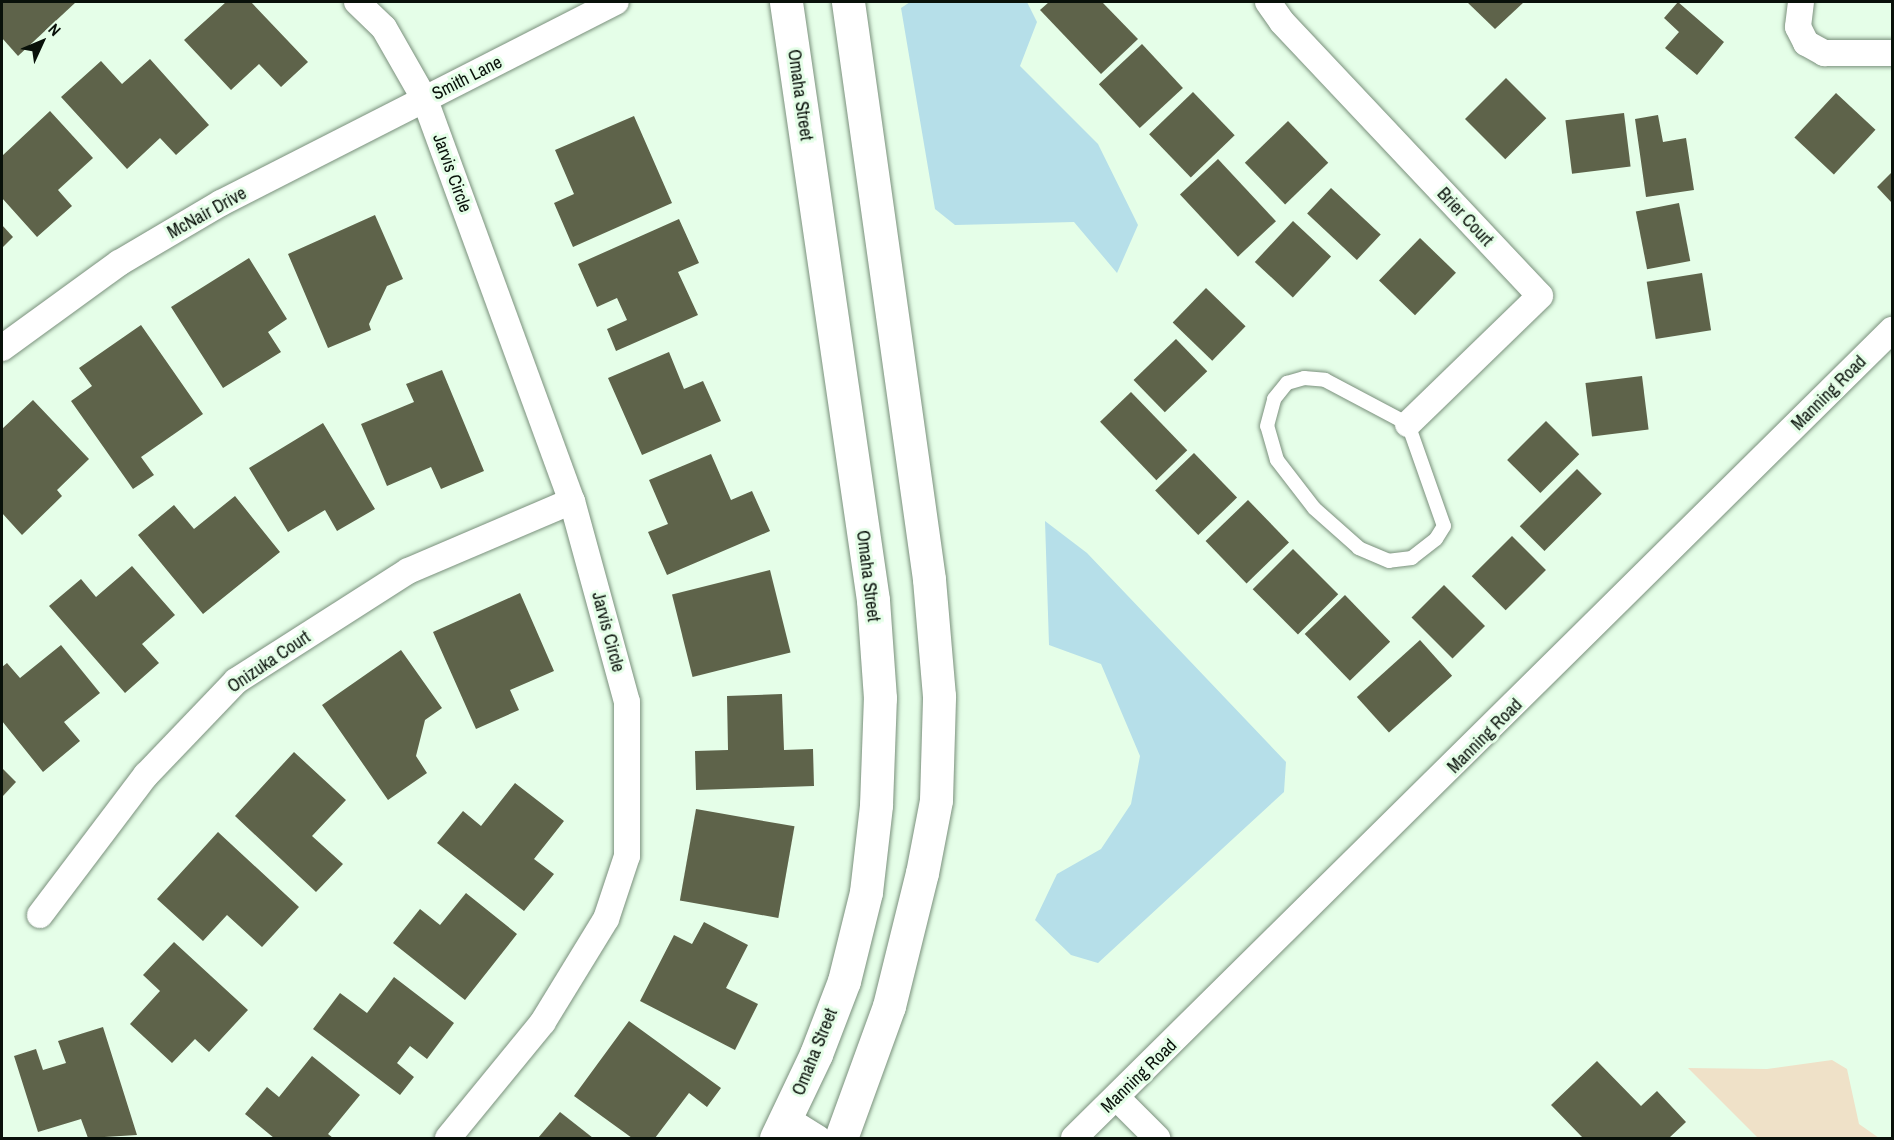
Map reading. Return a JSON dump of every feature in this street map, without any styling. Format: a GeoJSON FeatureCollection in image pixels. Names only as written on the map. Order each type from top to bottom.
{"type":"FeatureCollection","features":[{"type":"Feature","properties":{"kind":"main road","name":"Omaha Street"},"geometry":{"type":"LineString","coordinates":[[782,1129],[844,981],[866,892],[876,805],[879,698],[873,600],[786,2]]}},
{"type":"Feature","properties":{"kind":"main road"},"geometry":{"type":"LineString","coordinates":[[841,1138],[889,1006],[922,873],[936,800],[939,696],[928,579],[849,2]]}},
{"type":"Feature","properties":{"kind":"street","name":"Smith Lane"},"geometry":{"type":"LineString","coordinates":[[357,2],[384,28],[425,100],[616,2]]}},
{"type":"Feature","properties":{"kind":"street","name":"Brier Court"},"geometry":{"type":"LineString","coordinates":[[1268,2],[1282,22],[1539,296],[1408,424]]}},
{"type":"Feature","properties":{"kind":"street"},"geometry":{"type":"LineString","coordinates":[[1802,2],[1798,27],[1806,43],[1824,53],[1893,53]]}},
{"type":"Feature","properties":{"kind":"street","name":"McNair Drive"},"geometry":{"type":"LineString","coordinates":[[2,348],[119,263],[221,203],[425,100]]}},
{"type":"Feature","properties":{"kind":"street","name":"Jarvis Circle"},"geometry":{"type":"LineString","coordinates":[[425,100],[572,501],[627,702],[627,856],[606,919],[543,1022],[448,1138]]}},
{"type":"Feature","properties":{"kind":"street","name":"Manning Road"},"geometry":{"type":"LineString","coordinates":[[1074,1138],[1893,330]]}},
{"type":"Feature","properties":{"kind":"street","name":"Onizuka Court"},"geometry":{"type":"LineString","coordinates":[[40,915],[146,775],[236,681],[408,571],[572,501]]}},
{"type":"Feature","properties":{"kind":"street"},"geometry":{"type":"LineString","coordinates":[[1117,1098],[1157,1138]]}},
{"type":"Feature","properties":{"kind":"street"},"geometry":{"type":"LineString","coordinates":[[782,1129],[817,1138]]}},
{"type":"Feature","properties":{"kind":"lane"},"geometry":{"type":"LineString","coordinates":[[1304,378],[1325,380],[1408,424],[1444,526],[1436,539],[1412,558],[1389,561],[1359,548],[1314,508],[1276,460],[1267,426],[1274,399],[1287,383],[1304,378]]}},
{"type":"Feature","properties":{"kind":"shaded area"},"geometry":{"type":"Polygon","coordinates":[[[1832,1060],[1847,1069],[1859,1124],[1879,1138],[1758,1138],[1688,1068],[1767,1069],[1832,1060]]]}},
{"type":"Feature","properties":{"kind":"water"},"geometry":{"type":"Polygon","coordinates":[[[910,2],[1027,2],[1037,22],[1020,66],[1098,144],[1138,225],[1117,273],[1074,222],[955,225],[935,209],[901,8],[910,2]]]}},
{"type":"Feature","properties":{"kind":"water"},"geometry":{"type":"Polygon","coordinates":[[[1045,521],[1087,553],[1286,762],[1284,792],[1098,963],[1071,955],[1035,920],[1057,874],[1101,849],[1131,804],[1140,756],[1101,664],[1049,645],[1045,521]]]}},
{"type":"Feature","properties":{"kind":"building"},"geometry":{"type":"Polygon","coordinates":[[[2,2],[76,2],[18,56],[2,38],[2,2]]]}},
{"type":"Feature","properties":{"kind":"building"},"geometry":{"type":"Polygon","coordinates":[[[226,2],[251,2],[308,62],[281,87],[259,64],[231,90],[184,40],[226,2]]]}},
{"type":"Feature","properties":{"kind":"building"},"geometry":{"type":"Polygon","coordinates":[[[1049,2],[1102,2],[1138,39],[1101,74],[1040,10],[1049,2]]]}},
{"type":"Feature","properties":{"kind":"building"},"geometry":{"type":"Polygon","coordinates":[[[1467,2],[1524,2],[1495,29],[1467,2]]]}},
{"type":"Feature","properties":{"kind":"building"},"geometry":{"type":"Polygon","coordinates":[[[1678,2],[1724,42],[1697,75],[1665,48],[1679,32],[1664,18],[1678,2]]]}},
{"type":"Feature","properties":{"kind":"building"},"geometry":{"type":"Polygon","coordinates":[[[1142,44],[1183,88],[1140,128],[1099,84],[1142,44]]]}},
{"type":"Feature","properties":{"kind":"building"},"geometry":{"type":"Polygon","coordinates":[[[150,59],[209,125],[176,155],[160,138],[127,169],[61,97],[101,61],[122,84],[150,59]]]}},
{"type":"Feature","properties":{"kind":"building"},"geometry":{"type":"Polygon","coordinates":[[[1506,78],[1546,118],[1505,159],[1465,119],[1506,78]]]}},
{"type":"Feature","properties":{"kind":"building"},"geometry":{"type":"Polygon","coordinates":[[[1193,92],[1235,135],[1191,178],[1149,134],[1193,92]]]}},
{"type":"Feature","properties":{"kind":"building"},"geometry":{"type":"Polygon","coordinates":[[[1836,93],[1875,130],[1834,174],[1794,138],[1836,93]]]}},
{"type":"Feature","properties":{"kind":"building"},"geometry":{"type":"Polygon","coordinates":[[[50,111],[93,158],[58,190],[72,206],[37,237],[2,198],[2,156],[50,111]]]}},
{"type":"Feature","properties":{"kind":"building"},"geometry":{"type":"Polygon","coordinates":[[[1624,113],[1631,167],[1572,174],[1565,120],[1624,113]]]}},
{"type":"Feature","properties":{"kind":"building"},"geometry":{"type":"Polygon","coordinates":[[[1658,115],[1663,142],[1686,138],[1694,190],[1646,197],[1635,119],[1658,115]]]}},
{"type":"Feature","properties":{"kind":"building"},"geometry":{"type":"Polygon","coordinates":[[[634,116],[672,203],[573,247],[554,203],[574,194],[555,150],[634,116]]]}},
{"type":"Feature","properties":{"kind":"building"},"geometry":{"type":"Polygon","coordinates":[[[1288,121],[1328,163],[1285,204],[1245,163],[1288,121]]]}},
{"type":"Feature","properties":{"kind":"building"},"geometry":{"type":"Polygon","coordinates":[[[1218,159],[1276,221],[1238,257],[1180,194],[1218,159]]]}},
{"type":"Feature","properties":{"kind":"building"},"geometry":{"type":"Polygon","coordinates":[[[1892,172],[1892,203],[1877,187],[1892,172]]]}},
{"type":"Feature","properties":{"kind":"building"},"geometry":{"type":"Polygon","coordinates":[[[1331,188],[1381,234],[1357,260],[1307,214],[1331,188]]]}},
{"type":"Feature","properties":{"kind":"building"},"geometry":{"type":"Polygon","coordinates":[[[1679,203],[1690,261],[1647,269],[1636,211],[1679,203]]]}},
{"type":"Feature","properties":{"kind":"building"},"geometry":{"type":"Polygon","coordinates":[[[375,215],[403,279],[387,286],[369,324],[371,330],[328,348],[288,254],[375,215]]]}},
{"type":"Feature","properties":{"kind":"building"},"geometry":{"type":"Polygon","coordinates":[[[679,219],[699,263],[678,272],[698,315],[616,351],[607,329],[627,320],[617,298],[597,307],[578,264],[679,219]]]}},
{"type":"Feature","properties":{"kind":"building"},"geometry":{"type":"Polygon","coordinates":[[[1293,221],[1331,256],[1293,297],[1255,262],[1293,221]]]}},
{"type":"Feature","properties":{"kind":"building"},"geometry":{"type":"Polygon","coordinates":[[[2,225],[13,237],[2,248],[2,225]]]}},
{"type":"Feature","properties":{"kind":"building"},"geometry":{"type":"Polygon","coordinates":[[[1420,238],[1456,273],[1415,315],[1379,280],[1420,238]]]}},
{"type":"Feature","properties":{"kind":"building"},"geometry":{"type":"Polygon","coordinates":[[[249,258],[287,319],[268,332],[281,352],[223,388],[171,307],[249,258]]]}},
{"type":"Feature","properties":{"kind":"building"},"geometry":{"type":"Polygon","coordinates":[[[1702,273],[1711,330],[1656,339],[1647,282],[1702,273]]]}},
{"type":"Feature","properties":{"kind":"building"},"geometry":{"type":"Polygon","coordinates":[[[1206,288],[1246,326],[1212,361],[1173,323],[1206,288]]]}},
{"type":"Feature","properties":{"kind":"building"},"geometry":{"type":"Polygon","coordinates":[[[141,325],[203,414],[141,457],[154,475],[133,489],[71,401],[92,386],[79,368],[141,325]]]}},
{"type":"Feature","properties":{"kind":"building"},"geometry":{"type":"Polygon","coordinates":[[[1176,339],[1207,371],[1165,412],[1134,380],[1176,339]]]}},
{"type":"Feature","properties":{"kind":"building"},"geometry":{"type":"Polygon","coordinates":[[[669,352],[684,389],[703,381],[721,421],[642,455],[608,378],[669,352]]]}},
{"type":"Feature","properties":{"kind":"building"},"geometry":{"type":"Polygon","coordinates":[[[442,370],[484,471],[441,489],[431,467],[387,486],[361,424],[414,402],[406,384],[442,370]]]}},
{"type":"Feature","properties":{"kind":"building"},"geometry":{"type":"Polygon","coordinates":[[[1642,376],[1649,430],[1592,437],[1585,383],[1642,376]]]}},
{"type":"Feature","properties":{"kind":"building"},"geometry":{"type":"Polygon","coordinates":[[[1131,392],[1187,450],[1156,480],[1100,422],[1131,392]]]}},
{"type":"Feature","properties":{"kind":"building"},"geometry":{"type":"Polygon","coordinates":[[[33,400],[89,459],[57,490],[62,496],[22,535],[2,513],[2,429],[33,400]]]}},
{"type":"Feature","properties":{"kind":"building"},"geometry":{"type":"Polygon","coordinates":[[[1546,421],[1579,454],[1540,493],[1507,460],[1546,421]]]}},
{"type":"Feature","properties":{"kind":"building"},"geometry":{"type":"Polygon","coordinates":[[[323,423],[375,509],[337,531],[325,510],[288,532],[249,468],[323,423]]]}},
{"type":"Feature","properties":{"kind":"building"},"geometry":{"type":"Polygon","coordinates":[[[1194,453],[1237,498],[1198,535],[1155,491],[1194,453]]]}},
{"type":"Feature","properties":{"kind":"building"},"geometry":{"type":"Polygon","coordinates":[[[711,454],[731,500],[752,491],[770,531],[667,575],[648,532],[668,524],[649,480],[711,454]]]}},
{"type":"Feature","properties":{"kind":"building"},"geometry":{"type":"Polygon","coordinates":[[[1577,469],[1602,494],[1544,551],[1520,526],[1577,469]]]}},
{"type":"Feature","properties":{"kind":"building"},"geometry":{"type":"Polygon","coordinates":[[[235,496],[280,552],[203,614],[138,535],[174,505],[194,529],[235,496]]]}},
{"type":"Feature","properties":{"kind":"building"},"geometry":{"type":"Polygon","coordinates":[[[1248,500],[1289,542],[1247,583],[1206,541],[1248,500]]]}},
{"type":"Feature","properties":{"kind":"building"},"geometry":{"type":"Polygon","coordinates":[[[1512,536],[1546,570],[1506,610],[1472,576],[1512,536]]]}},
{"type":"Feature","properties":{"kind":"building"},"geometry":{"type":"Polygon","coordinates":[[[1293,549],[1338,594],[1298,635],[1253,589],[1293,549]]]}},
{"type":"Feature","properties":{"kind":"building"},"geometry":{"type":"Polygon","coordinates":[[[132,566],[175,615],[142,644],[159,663],[125,693],[49,606],[81,579],[96,597],[132,566]]]}},
{"type":"Feature","properties":{"kind":"building"},"geometry":{"type":"Polygon","coordinates":[[[770,570],[791,652],[693,677],[672,594],[770,570]]]}},
{"type":"Feature","properties":{"kind":"building"},"geometry":{"type":"Polygon","coordinates":[[[1444,585],[1485,626],[1452,659],[1411,618],[1444,585]]]}},
{"type":"Feature","properties":{"kind":"building"},"geometry":{"type":"Polygon","coordinates":[[[520,593],[554,671],[510,690],[519,710],[476,729],[433,632],[520,593]]]}},
{"type":"Feature","properties":{"kind":"building"},"geometry":{"type":"Polygon","coordinates":[[[1345,595],[1390,642],[1350,681],[1305,634],[1345,595]]]}},
{"type":"Feature","properties":{"kind":"building"},"geometry":{"type":"Polygon","coordinates":[[[1420,640],[1452,676],[1389,733],[1357,697],[1420,640]]]}},
{"type":"Feature","properties":{"kind":"building"},"geometry":{"type":"Polygon","coordinates":[[[61,645],[100,693],[64,722],[80,741],[43,772],[2,721],[2,667],[7,663],[20,678],[61,645]]]}},
{"type":"Feature","properties":{"kind":"building"},"geometry":{"type":"Polygon","coordinates":[[[401,650],[442,708],[425,720],[416,756],[427,773],[388,800],[322,705],[401,650]]]}},
{"type":"Feature","properties":{"kind":"building"},"geometry":{"type":"Polygon","coordinates":[[[782,694],[784,750],[813,749],[814,786],[696,790],[695,751],[728,750],[727,696],[782,694]]]}},
{"type":"Feature","properties":{"kind":"building"},"geometry":{"type":"Polygon","coordinates":[[[294,752],[346,800],[312,836],[343,864],[316,892],[235,816],[294,752]]]}},
{"type":"Feature","properties":{"kind":"building"},"geometry":{"type":"Polygon","coordinates":[[[2,768],[16,782],[2,797],[2,768]]]}},
{"type":"Feature","properties":{"kind":"building"},"geometry":{"type":"Polygon","coordinates":[[[515,783],[564,821],[534,859],[554,874],[524,911],[437,843],[463,811],[481,826],[515,783]]]}},
{"type":"Feature","properties":{"kind":"building"},"geometry":{"type":"Polygon","coordinates":[[[696,809],[794,826],[778,918],[680,901],[696,809]]]}},
{"type":"Feature","properties":{"kind":"building"},"geometry":{"type":"Polygon","coordinates":[[[218,832],[299,907],[262,947],[227,915],[203,941],[157,899],[218,832]]]}},
{"type":"Feature","properties":{"kind":"building"},"geometry":{"type":"Polygon","coordinates":[[[466,893],[517,934],[465,1000],[393,943],[420,909],[440,925],[466,893]]]}},
{"type":"Feature","properties":{"kind":"building"},"geometry":{"type":"Polygon","coordinates":[[[704,922],[748,945],[726,988],[758,1004],[735,1050],[640,1001],[674,935],[692,944],[704,922]]]}},
{"type":"Feature","properties":{"kind":"building"},"geometry":{"type":"Polygon","coordinates":[[[174,942],[248,1010],[209,1052],[195,1039],[172,1063],[130,1024],[160,991],[143,975],[174,942]]]}},
{"type":"Feature","properties":{"kind":"building"},"geometry":{"type":"Polygon","coordinates":[[[394,977],[454,1023],[427,1059],[410,1046],[397,1063],[414,1077],[400,1095],[313,1029],[340,993],[367,1013],[394,977]]]}},
{"type":"Feature","properties":{"kind":"building"},"geometry":{"type":"Polygon","coordinates":[[[629,1021],[721,1088],[707,1107],[689,1093],[655,1138],[632,1138],[574,1096],[629,1021]]]}},
{"type":"Feature","properties":{"kind":"building"},"geometry":{"type":"Polygon","coordinates":[[[103,1027],[137,1135],[88,1138],[81,1119],[38,1132],[14,1056],[36,1049],[43,1070],[66,1063],[58,1041],[103,1027]]]}},
{"type":"Feature","properties":{"kind":"building"},"geometry":{"type":"Polygon","coordinates":[[[312,1056],[360,1095],[328,1134],[333,1138],[274,1138],[245,1114],[267,1087],[279,1097],[312,1056]]]}},
{"type":"Feature","properties":{"kind":"building"},"geometry":{"type":"Polygon","coordinates":[[[1597,1061],[1641,1106],[1657,1091],[1686,1122],[1669,1138],[1583,1138],[1551,1105],[1597,1061]]]}},
{"type":"Feature","properties":{"kind":"building"},"geometry":{"type":"Polygon","coordinates":[[[560,1112],[593,1138],[538,1138],[560,1112]]]}}]}
